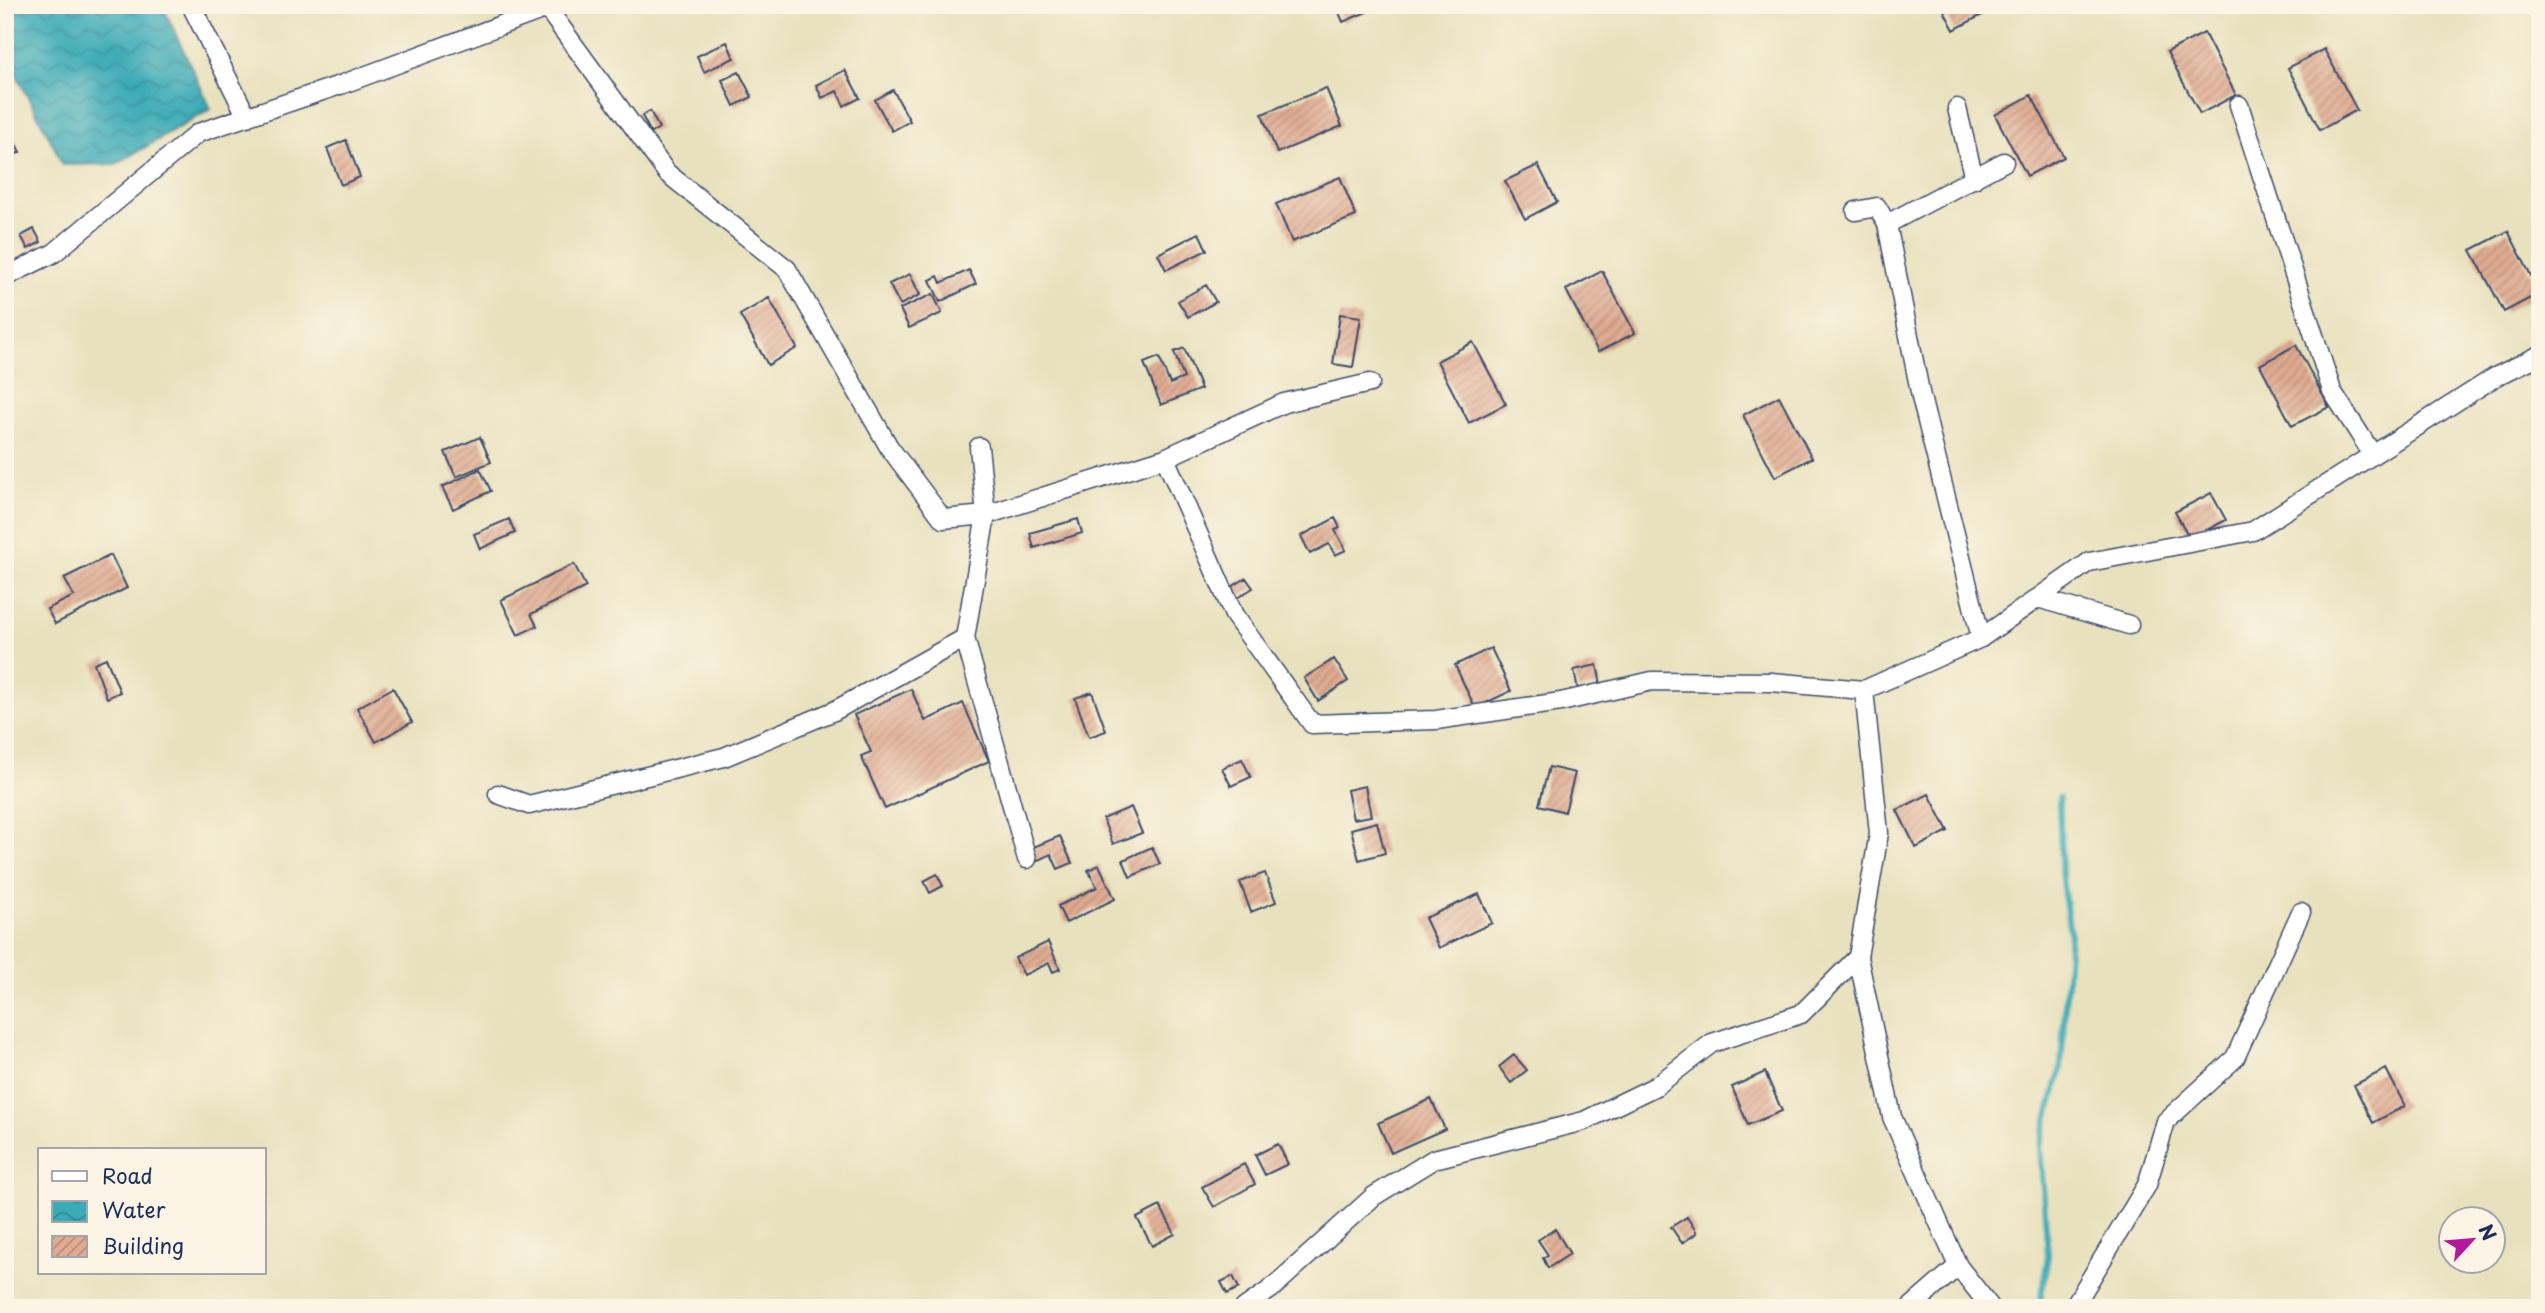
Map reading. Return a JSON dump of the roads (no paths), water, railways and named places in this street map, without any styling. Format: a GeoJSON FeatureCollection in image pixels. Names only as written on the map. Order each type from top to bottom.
{"type":"FeatureCollection","features":[{"type":"Feature","properties":{"kind":"street"},"geometry":{"type":"LineString","coordinates":[[191,5],[247,117]]}},
{"type":"Feature","properties":{"kind":"street"},"geometry":{"type":"LineString","coordinates":[[5,277],[54,253],[198,133],[549,6],[667,173],[787,269],[889,447],[943,519],[986,515],[1165,458],[1284,403],[1370,383]]}},
{"type":"Feature","properties":{"kind":"street"},"geometry":{"type":"LineString","coordinates":[[2239,105],[2332,391],[2373,455]]}},
{"type":"Feature","properties":{"kind":"street"},"geometry":{"type":"LineString","coordinates":[[1957,108],[1974,179]]}},
{"type":"Feature","properties":{"kind":"street"},"geometry":{"type":"LineString","coordinates":[[1887,224],[2004,162]]}},
{"type":"Feature","properties":{"kind":"street"},"geometry":{"type":"LineString","coordinates":[[1856,211],[1877,207],[1887,224],[1921,397],[1981,638]]}},
{"type":"Feature","properties":{"kind":"street"},"geometry":{"type":"LineString","coordinates":[[1165,458],[1234,615],[1312,724],[1436,720],[1561,702],[1652,681],[1771,682],[1864,690],[1981,638],[2089,562],[2253,531],[2496,377],[2540,355]]}},
{"type":"Feature","properties":{"kind":"street"},"geometry":{"type":"LineString","coordinates":[[979,447],[986,515],[965,638],[1027,859]]}},
{"type":"Feature","properties":{"kind":"street"},"geometry":{"type":"LineString","coordinates":[[2038,598],[2129,625]]}},
{"type":"Feature","properties":{"kind":"street"},"geometry":{"type":"LineString","coordinates":[[498,794],[529,805],[723,757],[834,711],[965,638]]}},
{"type":"Feature","properties":{"kind":"street"},"geometry":{"type":"LineString","coordinates":[[1864,690],[1880,833],[1858,957],[1892,1117],[1958,1266],[1991,1308]]}},
{"type":"Feature","properties":{"kind":"street"},"geometry":{"type":"LineString","coordinates":[[2073,1308],[2147,1185],[2166,1121],[2235,1058],[2301,912]]}},
{"type":"Feature","properties":{"kind":"street"},"geometry":{"type":"LineString","coordinates":[[1244,1308],[1270,1289],[1374,1196],[1434,1158],[1584,1121],[1656,1086],[1713,1043],[1801,1014],[1858,957]]}},
{"type":"Feature","properties":{"kind":"street"},"geometry":{"type":"LineString","coordinates":[[1910,1308],[1958,1266]]}},
{"type":"Feature","properties":{"kind":"water"},"geometry":{"type":"Polygon","coordinates":[[[5,5],[162,5],[211,109],[116,164],[62,165],[8,53],[5,5]]]}},
{"type":"Feature","properties":{"kind":"waterway"},"geometry":{"type":"LineString","coordinates":[[2039,1308],[2048,1256],[2040,1146],[2061,1068],[2070,933],[2062,879],[2059,798]]}}]}
